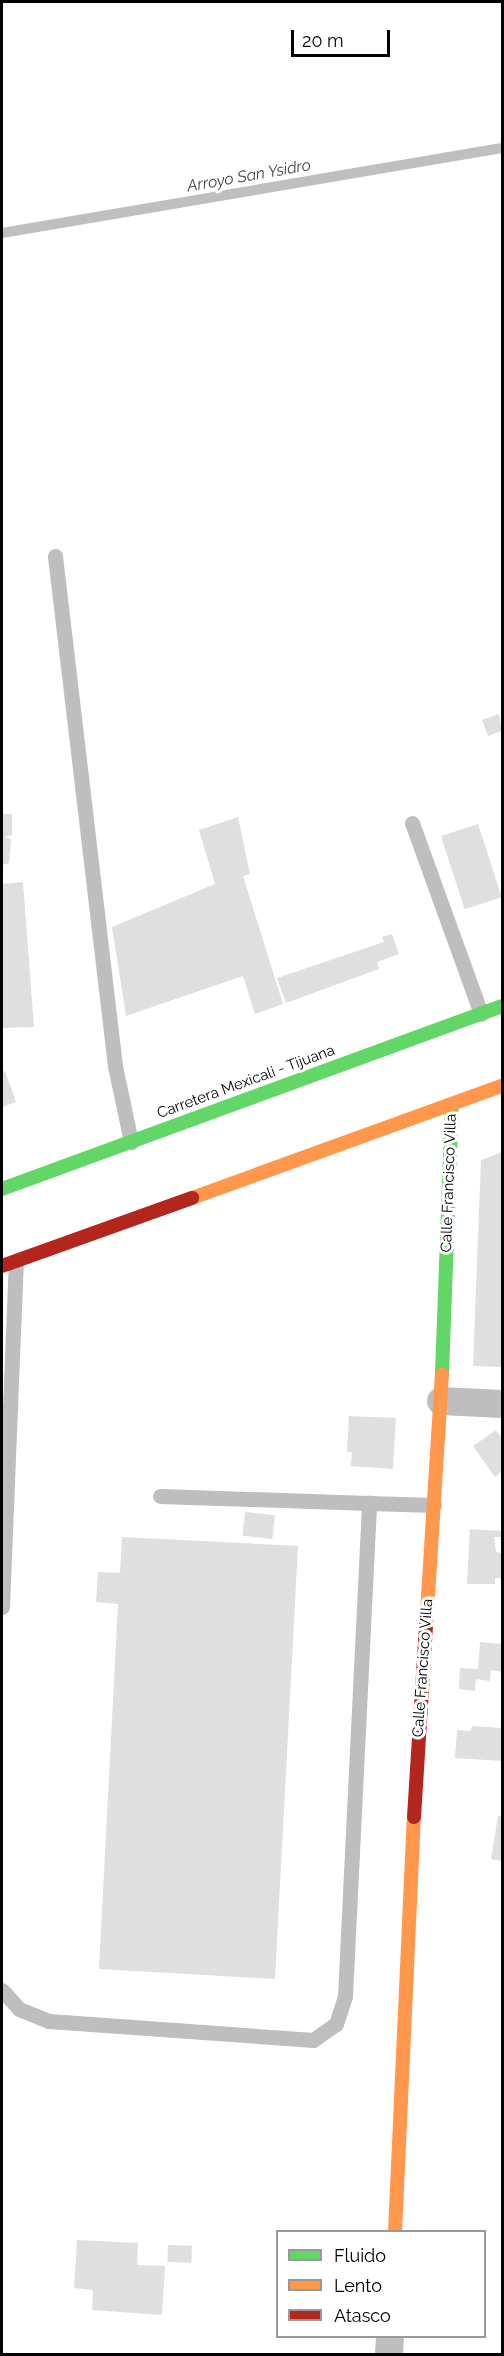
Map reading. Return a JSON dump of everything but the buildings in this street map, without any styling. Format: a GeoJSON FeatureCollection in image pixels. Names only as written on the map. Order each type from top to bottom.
{"type":"FeatureCollection","features":[{"type":"Feature","properties":{"kind":"street","name":"Carretera Mexicali - Tijuana"},"geometry":{"type":"LineString","coordinates":[[2,1189],[502,1006]]}},
{"type":"Feature","properties":{"kind":"street"},"geometry":{"type":"LineString","coordinates":[[2,1266],[502,1086]]}},
{"type":"Feature","properties":{"kind":"street","name":"Calle Francisco Villa"},"geometry":{"type":"LineString","coordinates":[[395,2230],[415,1793],[441,1401],[452,1105]]}},
{"type":"Feature","properties":{"kind":"street"},"geometry":{"type":"LineString","coordinates":[[441,1401],[502,1404]]}},
{"type":"Feature","properties":{"kind":"street"},"geometry":{"type":"LineString","coordinates":[[389,2355],[390,2338]]}},
{"type":"Feature","properties":{"kind":"lane"},"geometry":{"type":"LineString","coordinates":[[55,556],[115,1066],[131,1142]]}},
{"type":"Feature","properties":{"kind":"lane"},"geometry":{"type":"LineString","coordinates":[[412,823],[481,1014]]}},
{"type":"Feature","properties":{"kind":"lane"},"geometry":{"type":"LineString","coordinates":[[2,1607],[16,1261]]}},
{"type":"Feature","properties":{"kind":"lane"},"geometry":{"type":"LineString","coordinates":[[160,1496],[434,1505]]}},
{"type":"Feature","properties":{"kind":"lane"},"geometry":{"type":"LineString","coordinates":[[2,1990],[20,2009],[49,2021],[313,2040],[336,2024],[345,1996],[369,1503]]}},
{"type":"Feature","properties":{"kind":"waterway","name":"Arroyo San Ysidro"},"geometry":{"type":"LineString","coordinates":[[2,233],[502,148]]}},
{"type":"Feature","properties":{"kind":"traffic: fast"},"geometry":{"type":"LineString","coordinates":[[2,1189],[502,1006]]}},
{"type":"Feature","properties":{"kind":"traffic: fast"},"geometry":{"type":"LineString","coordinates":[[442,1374],[452,1105]]}},
{"type":"Feature","properties":{"kind":"traffic: slow"},"geometry":{"type":"LineString","coordinates":[[192,1198],[502,1086]]}},
{"type":"Feature","properties":{"kind":"traffic: slow"},"geometry":{"type":"LineString","coordinates":[[427,1612],[442,1374]]}},
{"type":"Feature","properties":{"kind":"traffic: slow"},"geometry":{"type":"LineString","coordinates":[[395,2230],[414,1817]]}},
{"type":"Feature","properties":{"kind":"traffic: jam"},"geometry":{"type":"LineString","coordinates":[[2,1266],[192,1198]]}},
{"type":"Feature","properties":{"kind":"traffic: jam"},"geometry":{"type":"LineString","coordinates":[[414,1817],[427,1612]]}}]}
